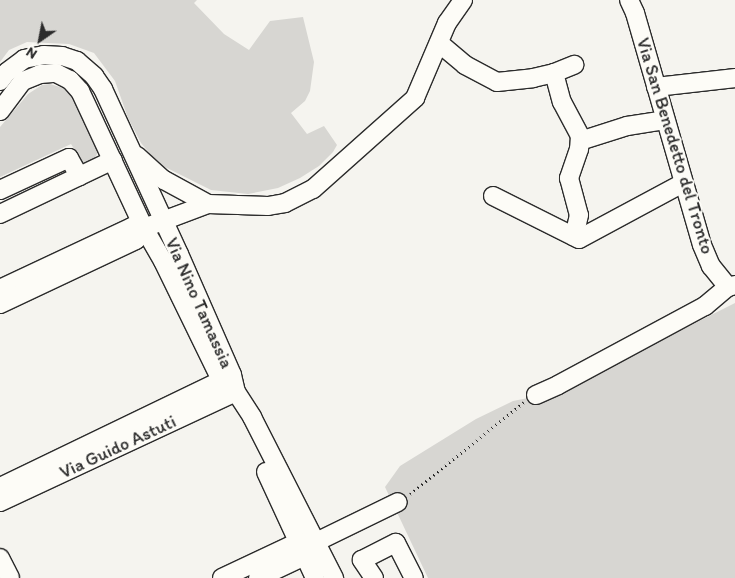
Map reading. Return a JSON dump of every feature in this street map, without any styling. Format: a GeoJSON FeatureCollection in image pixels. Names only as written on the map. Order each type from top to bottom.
{"type":"FeatureCollection","features":[{"type":"Feature","properties":{"kind":"street"},"geometry":{"type":"LineString","coordinates":[[0,289],[132,227],[144,228],[208,204],[268,206],[284,203],[313,189],[415,98],[447,23],[463,0]]}},
{"type":"Feature","properties":{"kind":"street","name":"Via San Benedetto del Tronto"},"geometry":{"type":"LineString","coordinates":[[629,0],[635,13],[702,245],[711,266],[732,286]]}},
{"type":"Feature","properties":{"kind":"street"},"geometry":{"type":"LineString","coordinates":[[439,43],[465,65],[491,81],[533,78],[554,73],[574,65]]}},
{"type":"Feature","properties":{"kind":"street","name":"Via Nino Tamassia"},"geometry":{"type":"LineString","coordinates":[[0,81],[7,72],[24,59],[44,55],[62,56],[77,61],[94,76],[103,89],[162,220],[229,385]]}},
{"type":"Feature","properties":{"kind":"street"},"geometry":{"type":"LineString","coordinates":[[554,73],[559,94],[578,131],[580,141],[569,178],[579,215],[574,236]]}},
{"type":"Feature","properties":{"kind":"street","name":"Via Nino Tamassia"},"geometry":{"type":"LineString","coordinates":[[0,111],[23,81],[40,74],[56,74],[70,80],[80,91],[144,228],[229,385],[306,547],[316,578]]}},
{"type":"Feature","properties":{"kind":"street"},"geometry":{"type":"LineString","coordinates":[[656,87],[735,78]]}},
{"type":"Feature","properties":{"kind":"street"},"geometry":{"type":"LineString","coordinates":[[580,141],[627,126],[665,120]]}},
{"type":"Feature","properties":{"kind":"street"},"geometry":{"type":"LineString","coordinates":[[129,148],[164,180],[208,204]]}},
{"type":"Feature","properties":{"kind":"street"},"geometry":{"type":"LineString","coordinates":[[0,190],[69,158],[79,176]]}},
{"type":"Feature","properties":{"kind":"street"},"geometry":{"type":"LineString","coordinates":[[0,214],[113,160]]}},
{"type":"Feature","properties":{"kind":"street"},"geometry":{"type":"LineString","coordinates":[[493,196],[579,239],[683,183]]}},
{"type":"Feature","properties":{"kind":"street"},"geometry":{"type":"LineString","coordinates":[[0,304],[136,240],[144,228]]}},
{"type":"Feature","properties":{"kind":"street"},"geometry":{"type":"LineString","coordinates":[[536,395],[705,306],[732,286]]}},
{"type":"Feature","properties":{"kind":"street","name":"Via Guido Astuti"},"geometry":{"type":"LineString","coordinates":[[0,486],[229,385]]}},
{"type":"Feature","properties":{"kind":"street","name":"Via Guido Astuti"},"geometry":{"type":"LineString","coordinates":[[0,502],[229,385]]}},
{"type":"Feature","properties":{"kind":"street"},"geometry":{"type":"LineString","coordinates":[[222,578],[306,547],[398,502]]}},
{"type":"Feature","properties":{"kind":"street"},"geometry":{"type":"LineString","coordinates":[[374,578],[362,560],[396,543],[414,578]]}},
{"type":"Feature","properties":{"kind":"street"},"geometry":{"type":"LineString","coordinates":[[258,578],[306,547]]}},
{"type":"Feature","properties":{"kind":"street","name":"Via Nino Tamassia"},"geometry":{"type":"LineString","coordinates":[[306,547],[334,578]]}},
{"type":"Feature","properties":{"kind":"street"},"geometry":{"type":"LineString","coordinates":[[0,558],[10,578]]}},
{"type":"Feature","properties":{"kind":"path"},"geometry":{"type":"LineString","coordinates":[[398,502],[422,486],[513,409],[536,395]]}},
{"type":"Feature","properties":{"kind":"shaded area"},"geometry":{"type":"Polygon","coordinates":[[[0,0],[197,0],[194,3],[224,34],[249,50],[270,21],[303,17],[314,62],[310,91],[305,101],[291,113],[307,134],[324,126],[337,145],[333,152],[319,166],[300,178],[278,188],[248,194],[211,190],[165,167],[151,155],[141,143],[128,118],[115,81],[94,53],[69,44],[27,42],[9,50],[0,62],[0,0]]]}},
{"type":"Feature","properties":{"kind":"shaded area"},"geometry":{"type":"Polygon","coordinates":[[[50,84],[63,88],[72,97],[98,147],[97,154],[94,159],[83,163],[71,144],[0,177],[0,127],[28,94],[42,85],[50,84]]]}},
{"type":"Feature","properties":{"kind":"shaded area"},"geometry":{"type":"Polygon","coordinates":[[[735,303],[735,578],[428,578],[385,487],[400,466],[476,419],[513,401],[558,392],[735,303]]]}}]}
